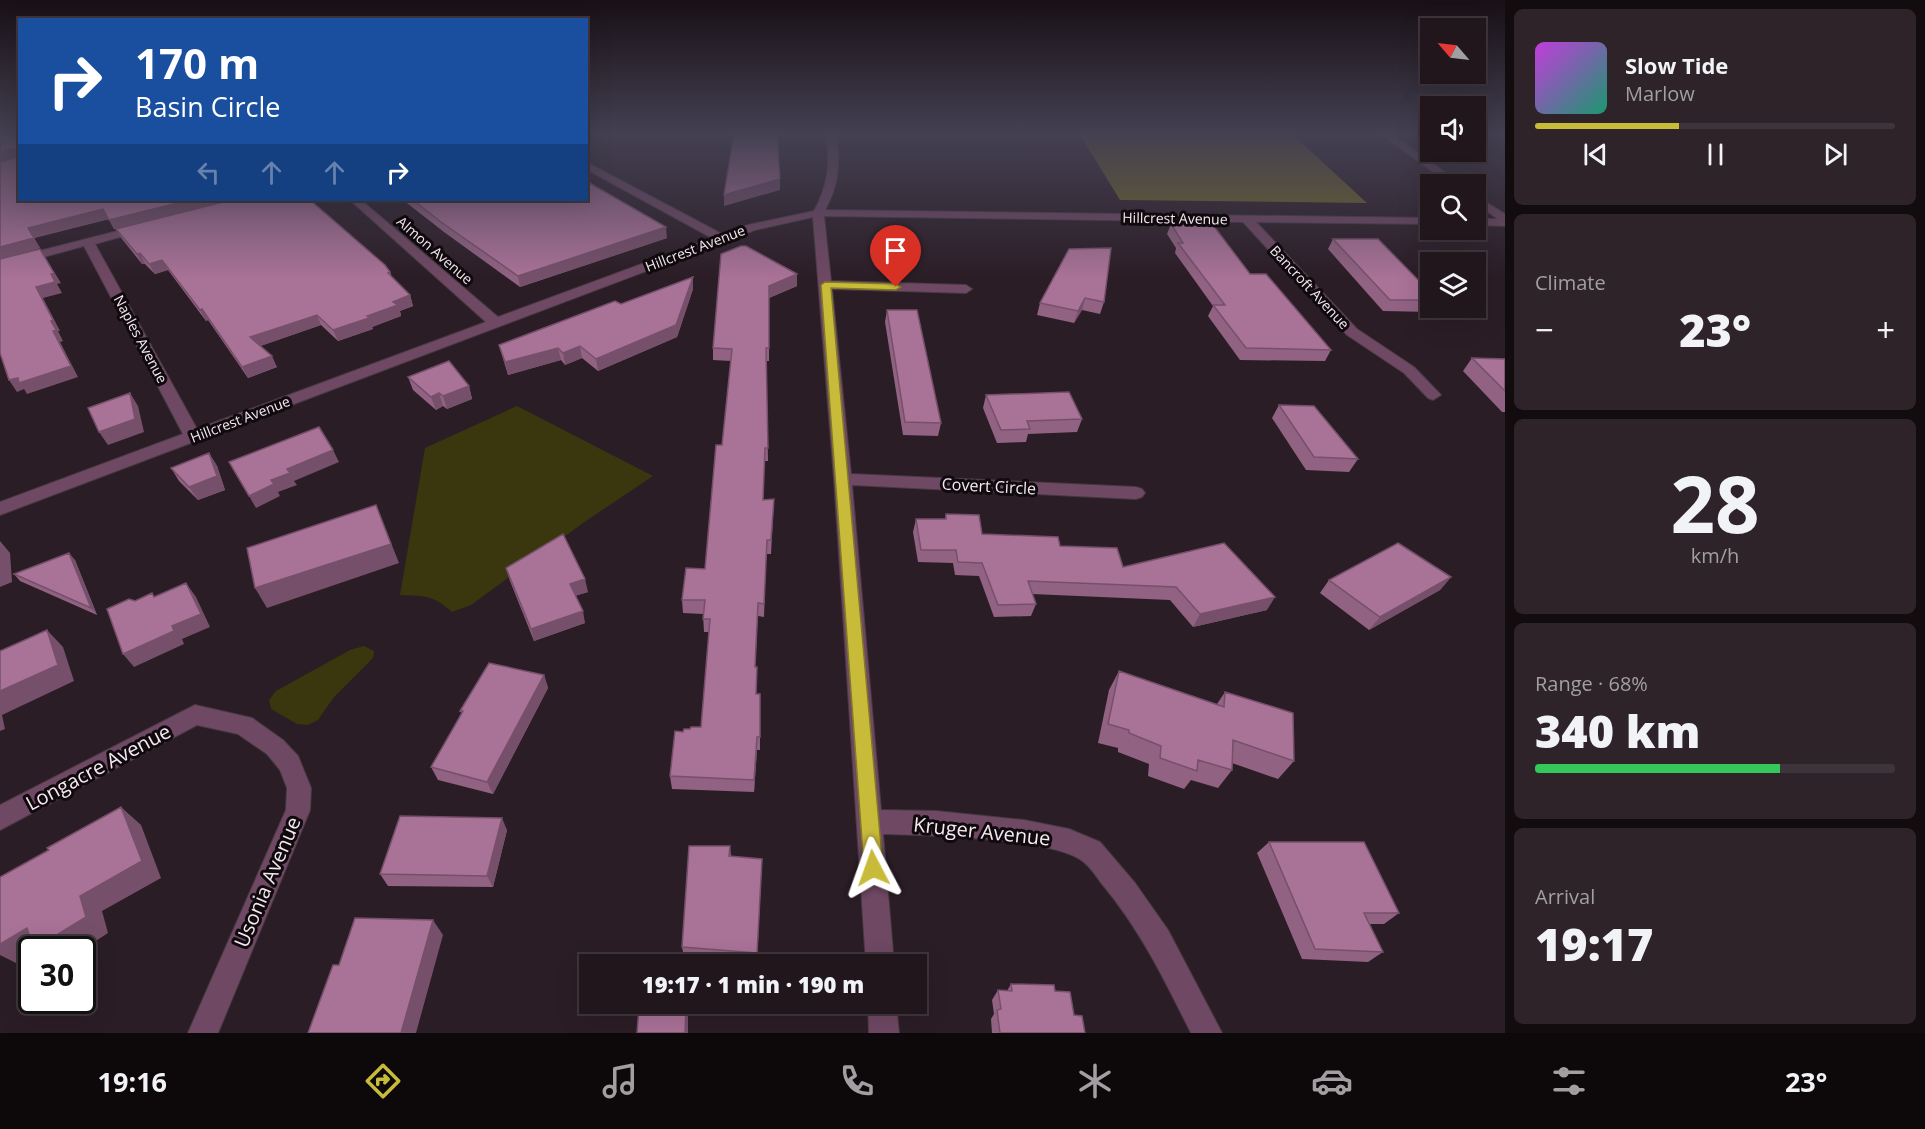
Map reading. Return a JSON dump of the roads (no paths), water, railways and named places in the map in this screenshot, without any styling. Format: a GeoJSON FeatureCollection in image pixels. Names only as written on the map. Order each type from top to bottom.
{"type":"FeatureCollection","features":[{"type":"Feature","properties":{"kind":"street"},"geometry":{"type":"LineString","coordinates":[[616,181],[721,238]]}},
{"type":"Feature","properties":{"kind":"street"},"geometry":{"type":"LineString","coordinates":[[834,181],[818,213],[843,479],[879,954]]}},
{"type":"Feature","properties":{"kind":"street","name":"Almon Avenue"},"geometry":{"type":"LineString","coordinates":[[356,201],[496,323]]}},
{"type":"Feature","properties":{"kind":"street"},"geometry":{"type":"LineString","coordinates":[[1486,207],[1505,221]]}},
{"type":"Feature","properties":{"kind":"street","name":"Hillcrest Avenue"},"geometry":{"type":"LineString","coordinates":[[0,509],[721,238],[770,222],[818,213],[1420,221]]}},
{"type":"Feature","properties":{"kind":"street","name":"Bancroft Avenue"},"geometry":{"type":"LineString","coordinates":[[1247,219],[1352,332],[1409,370],[1433,395]]}},
{"type":"Feature","properties":{"kind":"street"},"geometry":{"type":"LineString","coordinates":[[1486,222],[1505,221]]}},
{"type":"Feature","properties":{"kind":"street"},"geometry":{"type":"LineString","coordinates":[[0,265],[153,225]]}},
{"type":"Feature","properties":{"kind":"street","name":"Naples Avenue"},"geometry":{"type":"LineString","coordinates":[[88,242],[193,437]]}},
{"type":"Feature","properties":{"kind":"street"},"geometry":{"type":"LineString","coordinates":[[825,285],[966,289]]}},
{"type":"Feature","properties":{"kind":"street","name":"Covert Circle"},"geometry":{"type":"LineString","coordinates":[[843,479],[1136,493]]}},
{"type":"Feature","properties":{"kind":"street","name":"Longacre Avenue"},"geometry":{"type":"LineString","coordinates":[[0,818],[195,715]]}},
{"type":"Feature","properties":{"kind":"street","name":"Usonia Avenue"},"geometry":{"type":"LineString","coordinates":[[195,715],[244,725],[260,735],[290,764],[299,788],[298,810],[203,1033]]}},
{"type":"Feature","properties":{"kind":"street","name":"Kruger Avenue"},"geometry":{"type":"LineString","coordinates":[[870,822],[936,823],[1024,832],[1069,841],[1091,851],[1126,892],[1158,940],[1207,1033]]}},
{"type":"Feature","properties":{"kind":"street"},"geometry":{"type":"LineString","coordinates":[[883,1014],[884,1033]]}}]}
